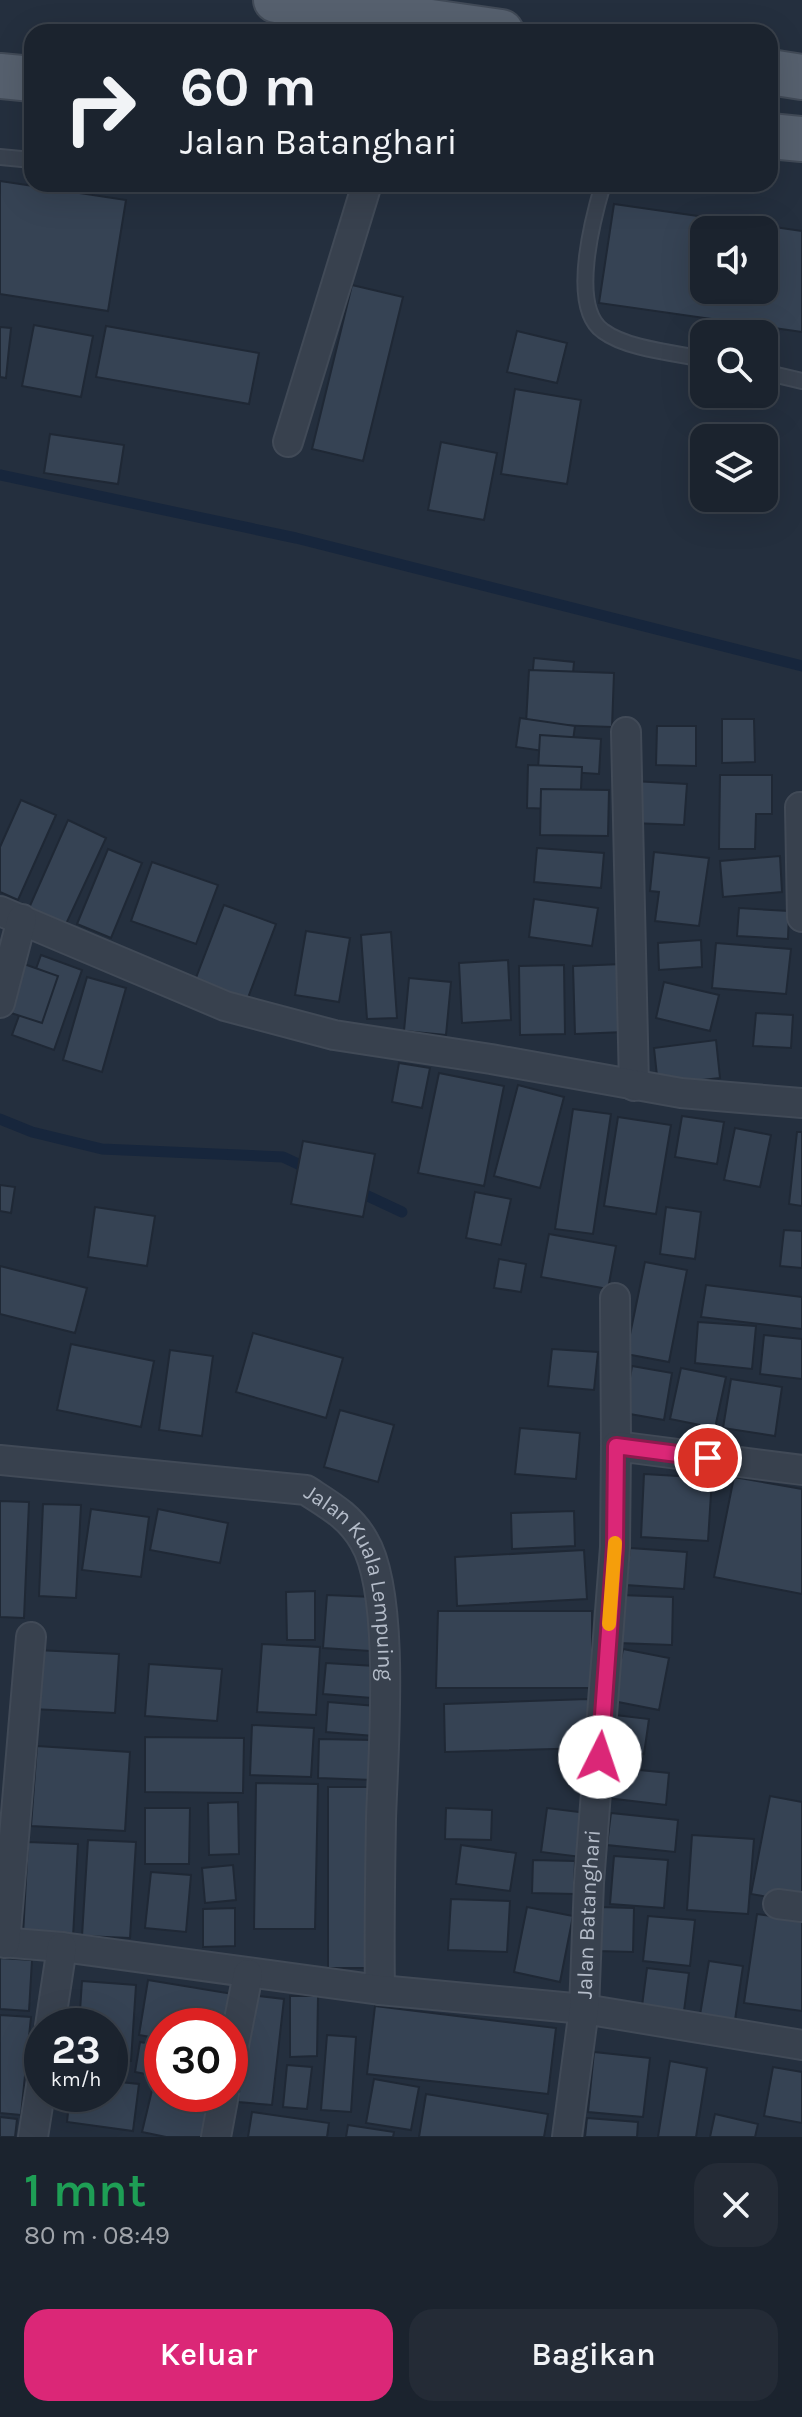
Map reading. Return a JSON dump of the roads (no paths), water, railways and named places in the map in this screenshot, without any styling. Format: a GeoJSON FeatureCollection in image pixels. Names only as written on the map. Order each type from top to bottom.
{"type":"FeatureCollection","features":[{"type":"Feature","properties":{"kind":"main road"},"geometry":{"type":"LineString","coordinates":[[276,0],[327,20],[385,24]]}},
{"type":"Feature","properties":{"kind":"main road"},"geometry":{"type":"LineString","coordinates":[[778,73],[802,77]]}},
{"type":"Feature","properties":{"kind":"main road"},"geometry":{"type":"LineString","coordinates":[[0,76],[24,78]]}},
{"type":"Feature","properties":{"kind":"main road"},"geometry":{"type":"LineString","coordinates":[[778,137],[802,139]]}},
{"type":"Feature","properties":{"kind":"street"},"geometry":{"type":"LineString","coordinates":[[288,442],[365,192]]}},
{"type":"Feature","properties":{"kind":"street"},"geometry":{"type":"LineString","coordinates":[[626,732],[634,1086]]}},
{"type":"Feature","properties":{"kind":"street"},"geometry":{"type":"LineString","coordinates":[[800,807],[802,917]]}},
{"type":"Feature","properties":{"kind":"street"},"geometry":{"type":"LineString","coordinates":[[0,1003],[11,915],[225,1006],[334,1035],[681,1093],[802,1103]]}},
{"type":"Feature","properties":{"kind":"street","name":"Jalan Batanghari"},"geometry":{"type":"LineString","coordinates":[[567,2137],[584,2009],[589,1883],[615,1547],[615,1298]]}},
{"type":"Feature","properties":{"kind":"street"},"geometry":{"type":"LineString","coordinates":[[616,1446],[802,1470]]}},
{"type":"Feature","properties":{"kind":"street","name":"Jalan Kuala Lempuing"},"geometry":{"type":"LineString","coordinates":[[0,1460],[306,1490],[345,1515],[366,1543],[376,1574],[383,1629],[385,1703],[379,1894],[380,1990]]}},
{"type":"Feature","properties":{"kind":"street"},"geometry":{"type":"LineString","coordinates":[[31,1637],[2,1943],[62,1947],[380,1990],[584,2009],[802,2045]]}},
{"type":"Feature","properties":{"kind":"street"},"geometry":{"type":"LineString","coordinates":[[53,2008],[62,1947]]}},
{"type":"Feature","properties":{"kind":"street"},"geometry":{"type":"LineString","coordinates":[[241,2008],[248,1974]]}},
{"type":"Feature","properties":{"kind":"street"},"geometry":{"type":"LineString","coordinates":[[33,2137],[37,2112]]}},
{"type":"Feature","properties":{"kind":"street"},"geometry":{"type":"LineString","coordinates":[[216,2137],[221,2112]]}},
{"type":"Feature","properties":{"kind":"lane"},"geometry":{"type":"LineString","coordinates":[[0,157],[24,159]]}},
{"type":"Feature","properties":{"kind":"lane"},"geometry":{"type":"LineString","coordinates":[[601,192],[592,221],[585,280],[588,311],[601,331],[629,343],[690,356]]}},
{"type":"Feature","properties":{"kind":"lane"},"geometry":{"type":"LineString","coordinates":[[778,375],[802,381]]}},
{"type":"Feature","properties":{"kind":"waterway"},"geometry":{"type":"LineString","coordinates":[[0,475],[296,538],[802,666]]}},
{"type":"Feature","properties":{"kind":"waterway"},"geometry":{"type":"LineString","coordinates":[[0,1119],[32,1132],[102,1149],[283,1157],[311,1170]]}},
{"type":"Feature","properties":{"kind":"waterway"},"geometry":{"type":"LineString","coordinates":[[355,1190],[402,1212]]}}]}
